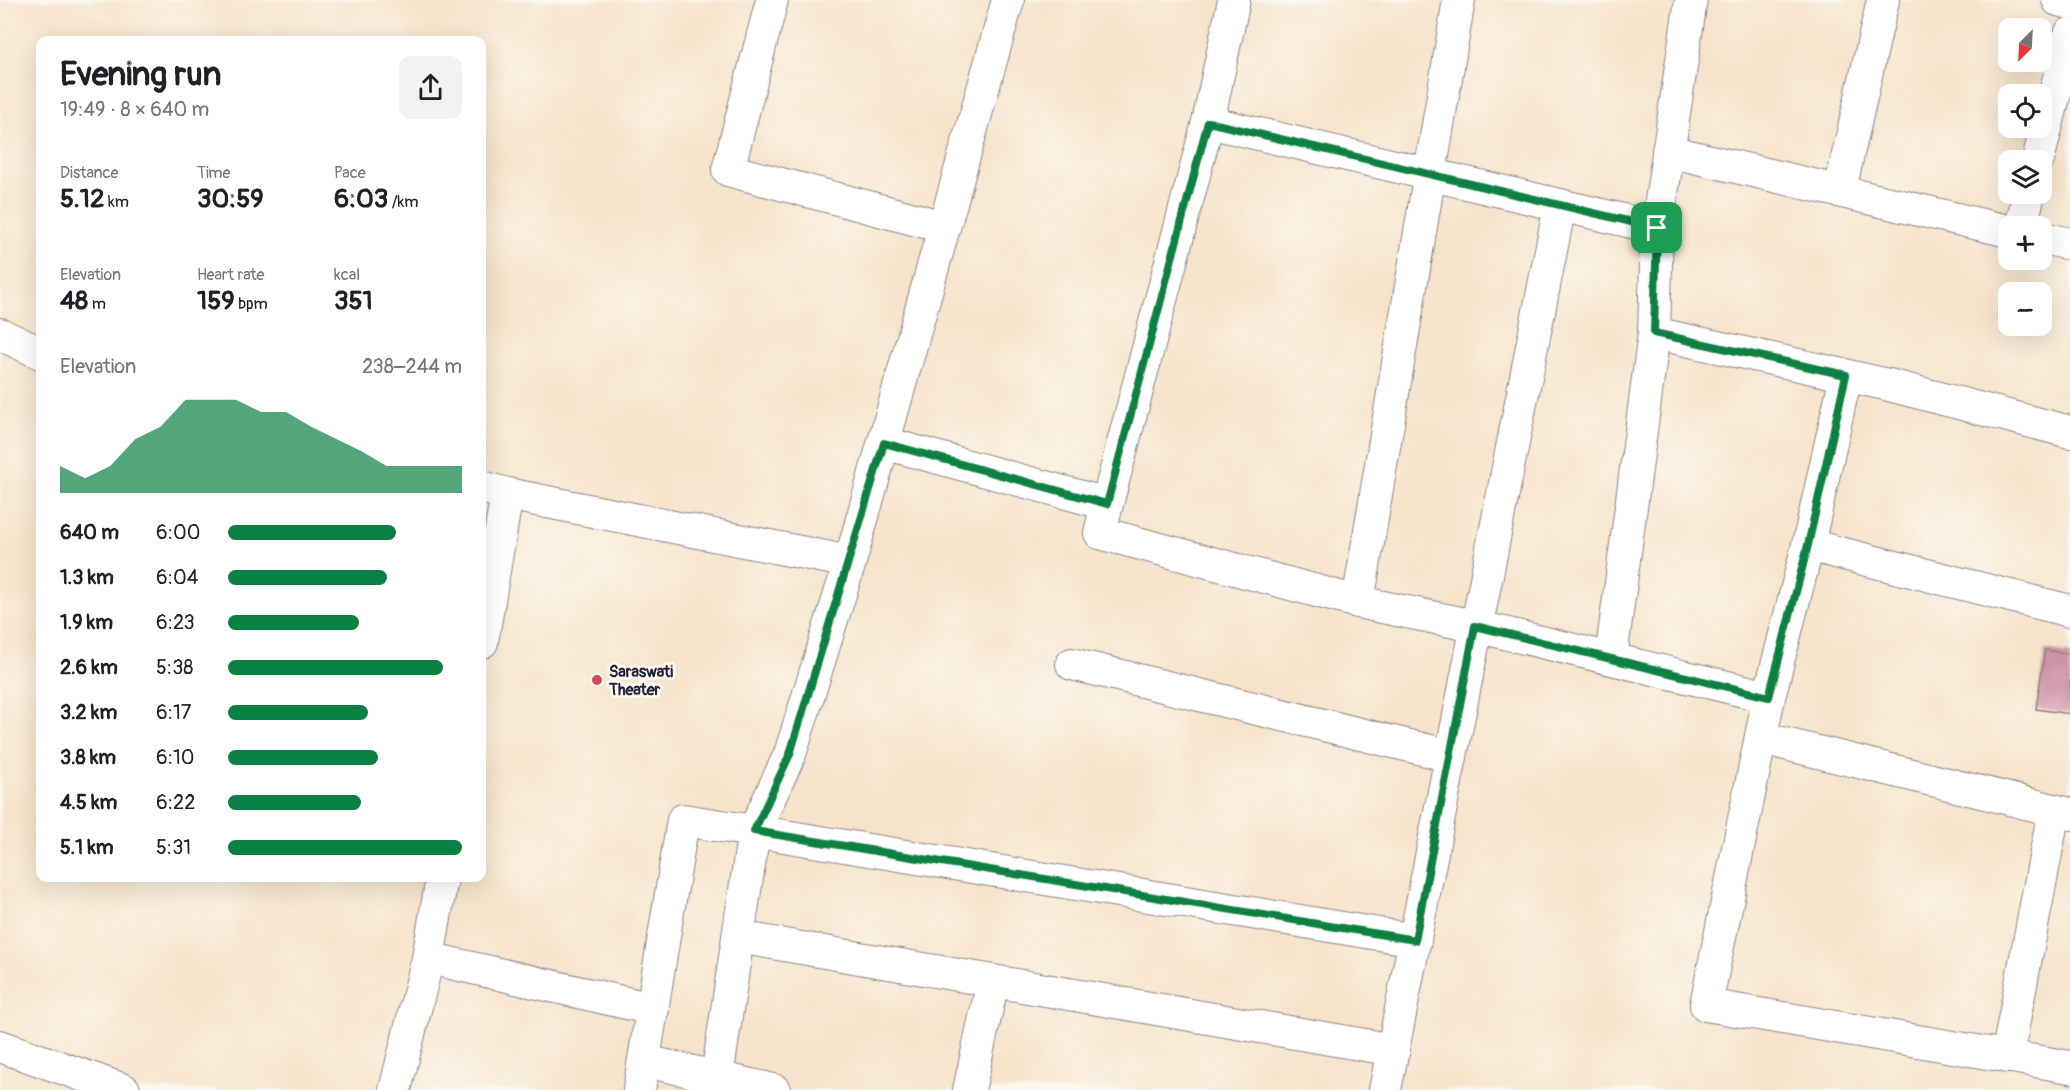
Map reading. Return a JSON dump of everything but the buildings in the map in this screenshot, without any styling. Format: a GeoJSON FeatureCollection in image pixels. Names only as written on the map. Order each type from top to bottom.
{"type":"FeatureCollection","features":[{"type":"Feature","properties":{"kind":"street"},"geometry":{"type":"LineString","coordinates":[[772,0],[728,170],[944,227]]}},
{"type":"Feature","properties":{"kind":"street"},"geometry":{"type":"LineString","coordinates":[[717,1077],[754,831],[790,754],[850,562],[1008,0]]}},
{"type":"Feature","properties":{"kind":"street"},"geometry":{"type":"LineString","coordinates":[[1234,0],[1208,122],[1101,533],[1358,602],[1475,626],[1769,697]]}},
{"type":"Feature","properties":{"kind":"street"},"geometry":{"type":"LineString","coordinates":[[1358,602],[1459,0]]}},
{"type":"Feature","properties":{"kind":"street"},"geometry":{"type":"LineString","coordinates":[[1611,658],[1654,333],[1657,228],[1691,0]]}},
{"type":"Feature","properties":{"kind":"street"},"geometry":{"type":"LineString","coordinates":[[1840,190],[1883,0]]}},
{"type":"Feature","properties":{"kind":"street"},"geometry":{"type":"LineString","coordinates":[[2058,0],[2070,3]]}},
{"type":"Feature","properties":{"kind":"street"},"geometry":{"type":"LineString","coordinates":[[2041,150],[2070,34]]}},
{"type":"Feature","properties":{"kind":"street"},"geometry":{"type":"LineString","coordinates":[[1208,122],[1657,228]]}},
{"type":"Feature","properties":{"kind":"street"},"geometry":{"type":"LineString","coordinates":[[1668,151],[1998,229]]}},
{"type":"Feature","properties":{"kind":"street"},"geometry":{"type":"LineString","coordinates":[[1385,1090],[1560,205]]}},
{"type":"Feature","properties":{"kind":"street"},"geometry":{"type":"LineString","coordinates":[[2052,240],[2070,244]]}},
{"type":"Feature","properties":{"kind":"street"},"geometry":{"type":"LineString","coordinates":[[1654,333],[1846,375],[2070,432]]}},
{"type":"Feature","properties":{"kind":"street"},"geometry":{"type":"LineString","coordinates":[[0,334],[36,350]]}},
{"type":"Feature","properties":{"kind":"street"},"geometry":{"type":"LineString","coordinates":[[1846,375],[1808,545],[1769,697],[1706,1005],[2070,1067]]}},
{"type":"Feature","properties":{"kind":"street"},"geometry":{"type":"LineString","coordinates":[[884,443],[1107,504]]}},
{"type":"Feature","properties":{"kind":"street"},"geometry":{"type":"LineString","coordinates":[[486,591],[494,490],[850,562]]}},
{"type":"Feature","properties":{"kind":"street"},"geometry":{"type":"LineString","coordinates":[[1808,545],[2070,611]]}},
{"type":"Feature","properties":{"kind":"street"},"geometry":{"type":"LineString","coordinates":[[1072,664],[1450,756]]}},
{"type":"Feature","properties":{"kind":"street"},"geometry":{"type":"LineString","coordinates":[[1761,738],[2062,812],[2007,1057]]}},
{"type":"Feature","properties":{"kind":"street"},"geometry":{"type":"LineString","coordinates":[[774,1090],[717,1077],[642,1076],[683,820],[1415,940]]}},
{"type":"Feature","properties":{"kind":"street"},"geometry":{"type":"LineString","coordinates":[[395,1090],[428,958],[441,882]]}},
{"type":"Feature","properties":{"kind":"street"},"geometry":{"type":"LineString","coordinates":[[738,938],[1394,1050]]}},
{"type":"Feature","properties":{"kind":"street"},"geometry":{"type":"LineString","coordinates":[[428,958],[653,1009]]}},
{"type":"Feature","properties":{"kind":"street"},"geometry":{"type":"LineString","coordinates":[[969,1090],[993,981]]}},
{"type":"Feature","properties":{"kind":"street"},"geometry":{"type":"LineString","coordinates":[[0,1046],[124,1090]]}},
{"type":"Feature","properties":{"kind":"place","name":"Saraswati Theater"},"geometry":{"type":"Point","coordinates":[597,680]}},
{"type":"Feature","properties":{"kind":"route"},"geometry":{"type":"LineString","coordinates":[[1208,122],[1657,228],[1654,333],[1846,375],[1808,545],[1769,697],[1475,626],[1415,940],[754,831],[790,754],[850,562],[884,443],[1107,504],[1208,122]]}}]}
